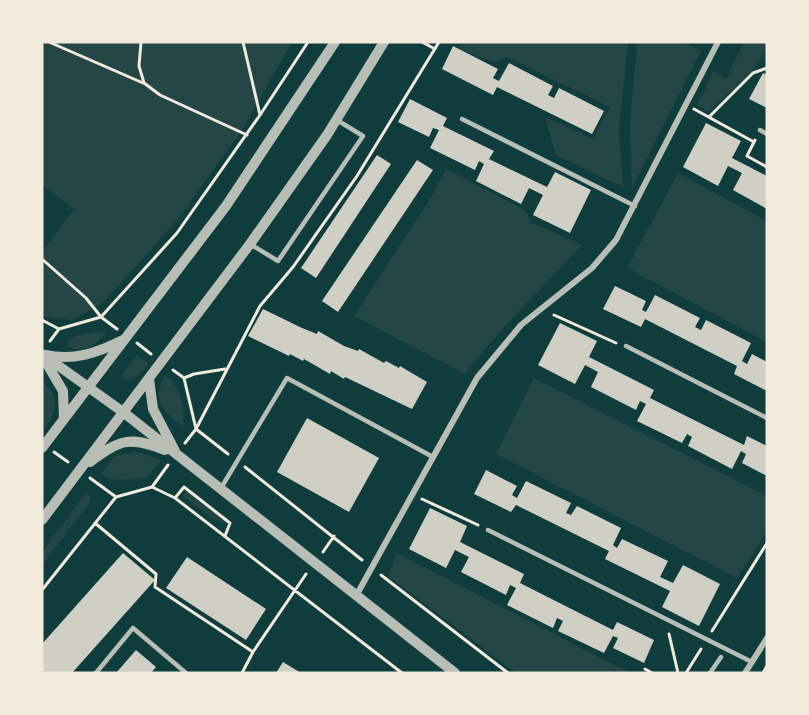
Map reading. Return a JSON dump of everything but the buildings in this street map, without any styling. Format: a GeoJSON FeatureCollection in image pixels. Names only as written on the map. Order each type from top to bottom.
{"type":"FeatureCollection","features":[{"type":"Feature","properties":{"kind":"street"},"geometry":{"type":"LineString","coordinates":[[42,448],[128,337],[262,155],[335,42]]}},
{"type":"Feature","properties":{"kind":"street"},"geometry":{"type":"LineString","coordinates":[[42,520],[250,244],[336,120],[384,42]]}},
{"type":"Feature","properties":{"kind":"street"},"geometry":{"type":"LineString","coordinates":[[356,596],[477,378],[510,338],[602,258],[616,240],[718,42]]}},
{"type":"Feature","properties":{"kind":"street"},"geometry":{"type":"LineString","coordinates":[[43,352],[62,358],[79,357],[102,351],[128,337]]}},
{"type":"Feature","properties":{"kind":"street"},"geometry":{"type":"LineString","coordinates":[[43,352],[177,454],[455,673]]}},
{"type":"Feature","properties":{"kind":"street"},"geometry":{"type":"LineString","coordinates":[[43,352],[63,392],[64,419]]}},
{"type":"Feature","properties":{"kind":"street"},"geometry":{"type":"LineString","coordinates":[[149,379],[153,409],[177,454]]}},
{"type":"Feature","properties":{"kind":"street"},"geometry":{"type":"LineString","coordinates":[[78,470],[123,441],[142,441],[177,454]]}},
{"type":"Feature","properties":{"kind":"street"},"geometry":{"type":"LineString","coordinates":[[745,673],[767,638]]}},
{"type":"Feature","properties":{"kind":"lane"},"geometry":{"type":"LineString","coordinates":[[462,119],[635,206]]}},
{"type":"Feature","properties":{"kind":"lane"},"geometry":{"type":"LineString","coordinates":[[250,244],[278,261],[363,136],[336,120]]}},
{"type":"Feature","properties":{"kind":"lane"},"geometry":{"type":"LineString","coordinates":[[760,130],[767,134]]}},
{"type":"Feature","properties":{"kind":"lane"},"geometry":{"type":"LineString","coordinates":[[626,346],[767,418]]}},
{"type":"Feature","properties":{"kind":"lane"},"geometry":{"type":"LineString","coordinates":[[220,489],[287,378],[433,457]]}},
{"type":"Feature","properties":{"kind":"lane"},"geometry":{"type":"LineString","coordinates":[[488,530],[752,662]]}},
{"type":"Feature","properties":{"kind":"lane"},"geometry":{"type":"LineString","coordinates":[[96,673],[133,628],[186,673]]}},
{"type":"Feature","properties":{"kind":"lane"},"geometry":{"type":"LineString","coordinates":[[710,673],[721,657]]}},
{"type":"Feature","properties":{"kind":"path"},"geometry":{"type":"LineString","coordinates":[[49,42],[144,84],[160,95],[247,135]]}},
{"type":"Feature","properties":{"kind":"path"},"geometry":{"type":"LineString","coordinates":[[141,42],[139,66],[144,84]]}},
{"type":"Feature","properties":{"kind":"path"},"geometry":{"type":"LineString","coordinates":[[243,42],[260,115]]}},
{"type":"Feature","properties":{"kind":"path"},"geometry":{"type":"LineString","coordinates":[[43,352],[59,329],[101,317],[177,233],[247,135],[308,42]]}},
{"type":"Feature","properties":{"kind":"path"},"geometry":{"type":"LineString","coordinates":[[422,42],[435,49]]}},
{"type":"Feature","properties":{"kind":"path"},"geometry":{"type":"LineString","coordinates":[[439,42],[357,176],[293,267],[260,306],[225,369],[196,429],[334,536],[372,569],[508,673]]}},
{"type":"Feature","properties":{"kind":"path"},"geometry":{"type":"LineString","coordinates":[[709,117],[753,73],[767,68]]}},
{"type":"Feature","properties":{"kind":"path"},"geometry":{"type":"LineString","coordinates":[[687,104],[754,142]]}},
{"type":"Feature","properties":{"kind":"path"},"geometry":{"type":"LineString","coordinates":[[760,130],[747,156],[767,167]]}},
{"type":"Feature","properties":{"kind":"path"},"geometry":{"type":"LineString","coordinates":[[42,259],[86,298],[101,317]]}},
{"type":"Feature","properties":{"kind":"path"},"geometry":{"type":"LineString","coordinates":[[541,309],[607,341],[626,346]]}},
{"type":"Feature","properties":{"kind":"path"},"geometry":{"type":"LineString","coordinates":[[42,320],[59,329]]}},
{"type":"Feature","properties":{"kind":"path"},"geometry":{"type":"LineString","coordinates":[[184,378],[225,369]]}},
{"type":"Feature","properties":{"kind":"path"},"geometry":{"type":"LineString","coordinates":[[42,590],[116,497],[152,487],[175,498],[402,673]]}},
{"type":"Feature","properties":{"kind":"path"},"geometry":{"type":"LineString","coordinates":[[175,498],[184,487],[230,523],[225,536]]}},
{"type":"Feature","properties":{"kind":"path"},"geometry":{"type":"LineString","coordinates":[[413,496],[488,530]]}},
{"type":"Feature","properties":{"kind":"path"},"geometry":{"type":"LineString","coordinates":[[95,523],[156,574],[155,587],[254,652]]}},
{"type":"Feature","properties":{"kind":"path"},"geometry":{"type":"LineString","coordinates":[[242,673],[294,589],[334,536]]}},
{"type":"Feature","properties":{"kind":"path"},"geometry":{"type":"LineString","coordinates":[[686,673],[767,543]]}},
{"type":"Feature","properties":{"kind":"path"},"geometry":{"type":"LineString","coordinates":[[665,617],[678,673]]}},
{"type":"Feature","properties":{"kind":"path"},"geometry":{"type":"LineString","coordinates":[[763,673],[767,666]]}},
{"type":"Feature","properties":{"kind":"path"},"geometry":{"type":"LineString","coordinates":[[645,669],[652,673]]}},
{"type":"Feature","properties":{"kind":"shaded area"},"geometry":{"type":"Polygon","coordinates":[[[42,42],[292,42],[242,130],[178,219],[103,303],[72,320],[42,316],[42,252],[74,209],[42,185],[42,42]]]}},
{"type":"Feature","properties":{"kind":"shaded area"},"geometry":{"type":"Polygon","coordinates":[[[462,42],[628,42],[619,129],[623,187],[556,155],[545,117],[593,139],[610,107],[507,57],[493,62],[458,49],[462,42]]]}},
{"type":"Feature","properties":{"kind":"shaded area"},"geometry":{"type":"Polygon","coordinates":[[[637,42],[684,42],[701,51],[632,188],[630,125],[637,42]]]}},
{"type":"Feature","properties":{"kind":"shaded area"},"geometry":{"type":"Polygon","coordinates":[[[744,42],[767,42],[765,51],[753,70],[708,112],[697,105],[714,71],[726,79],[744,42]]]}},
{"type":"Feature","properties":{"kind":"shaded area"},"geometry":{"type":"Polygon","coordinates":[[[446,169],[526,211],[530,222],[582,245],[507,324],[465,374],[354,316],[429,201],[446,169]]]}},
{"type":"Feature","properties":{"kind":"shaded area"},"geometry":{"type":"Polygon","coordinates":[[[678,173],[767,221],[767,342],[627,268],[678,173]]]}},
{"type":"Feature","properties":{"kind":"shaded area"},"geometry":{"type":"Polygon","coordinates":[[[106,333],[88,347],[78,349],[66,346],[74,336],[106,333]]]}},
{"type":"Feature","properties":{"kind":"shaded area"},"geometry":{"type":"Polygon","coordinates":[[[137,355],[149,364],[132,380],[123,379],[122,374],[137,355]]]}},
{"type":"Feature","properties":{"kind":"shaded area"},"geometry":{"type":"Polygon","coordinates":[[[165,376],[175,385],[181,398],[183,426],[161,405],[159,392],[165,376]]]}},
{"type":"Feature","properties":{"kind":"shaded area"},"geometry":{"type":"Polygon","coordinates":[[[534,378],[767,496],[767,531],[737,578],[496,454],[534,378]]]}},
{"type":"Feature","properties":{"kind":"shaded area"},"geometry":{"type":"Polygon","coordinates":[[[42,380],[52,393],[55,404],[52,416],[44,430],[42,429],[42,380]]]}},
{"type":"Feature","properties":{"kind":"shaded area"},"geometry":{"type":"Polygon","coordinates":[[[137,452],[161,460],[147,478],[112,480],[101,474],[114,456],[137,452]]]}},
{"type":"Feature","properties":{"kind":"shaded area"},"geometry":{"type":"Polygon","coordinates":[[[186,491],[227,523],[212,518],[182,496],[186,491]]]}},
{"type":"Feature","properties":{"kind":"shaded area"},"geometry":{"type":"Polygon","coordinates":[[[86,493],[90,497],[89,503],[42,565],[42,552],[86,493]]]}},
{"type":"Feature","properties":{"kind":"shaded area"},"geometry":{"type":"Polygon","coordinates":[[[397,553],[630,673],[516,673],[388,576],[397,553]]]}}]}
